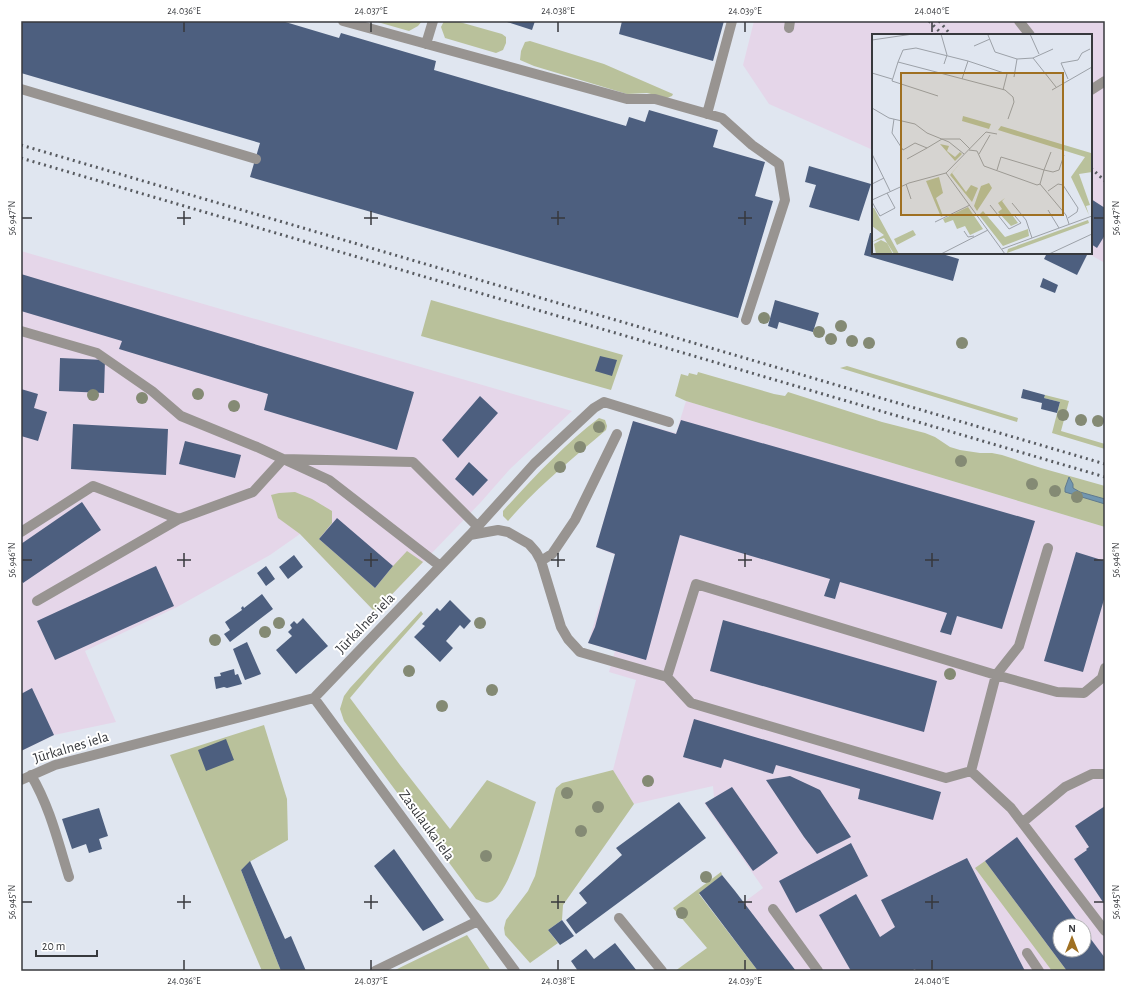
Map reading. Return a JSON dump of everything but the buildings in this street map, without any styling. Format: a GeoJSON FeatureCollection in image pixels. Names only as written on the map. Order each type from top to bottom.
{"type":"FeatureCollection","features":[{"type":"Feature","properties":{"kind":"street"},"geometry":{"type":"LineString","coordinates":[[343,21],[627,99],[655,99],[722,118],[752,145],[779,164],[785,200],[746,320]]}},
{"type":"Feature","properties":{"kind":"street"},"geometry":{"type":"LineString","coordinates":[[426,44],[433,21]]}},
{"type":"Feature","properties":{"kind":"street"},"geometry":{"type":"LineString","coordinates":[[707,114],[732,21]]}},
{"type":"Feature","properties":{"kind":"street"},"geometry":{"type":"LineString","coordinates":[[1019,21],[1029,34]]}},
{"type":"Feature","properties":{"kind":"street"},"geometry":{"type":"LineString","coordinates":[[1092,89],[1105,81]]}},
{"type":"Feature","properties":{"kind":"street"},"geometry":{"type":"LineString","coordinates":[[21,89],[256,159]]}},
{"type":"Feature","properties":{"kind":"street"},"geometry":{"type":"LineString","coordinates":[[21,331],[97,353],[152,391],[181,416],[257,447],[329,480],[440,566]]}},
{"type":"Feature","properties":{"kind":"street","name":"Jūrkalnes iela"},"geometry":{"type":"LineString","coordinates":[[21,780],[55,765],[314,698],[470,535],[534,464],[585,415],[604,402],[669,422]]}},
{"type":"Feature","properties":{"kind":"street"},"geometry":{"type":"LineString","coordinates":[[540,561],[552,554],[575,520],[617,434]]}},
{"type":"Feature","properties":{"kind":"street"},"geometry":{"type":"LineString","coordinates":[[37,601],[179,519],[253,492],[283,459],[412,462],[477,526]]}},
{"type":"Feature","properties":{"kind":"street"},"geometry":{"type":"LineString","coordinates":[[21,532],[93,486],[179,519]]}},
{"type":"Feature","properties":{"kind":"street"},"geometry":{"type":"LineString","coordinates":[[470,535],[498,530],[508,532],[528,544],[536,552],[561,627],[568,639],[580,652],[667,677],[691,703],[946,778],[971,771]]}},
{"type":"Feature","properties":{"kind":"street"},"geometry":{"type":"LineString","coordinates":[[971,771],[996,675],[1019,646],[1048,548]]}},
{"type":"Feature","properties":{"kind":"street"},"geometry":{"type":"LineString","coordinates":[[667,677],[696,584],[1057,692],[1084,693],[1102,678],[1105,668]]}},
{"type":"Feature","properties":{"kind":"street","name":"Zasulauka iela"},"geometry":{"type":"LineString","coordinates":[[314,698],[515,971]]}},
{"type":"Feature","properties":{"kind":"street"},"geometry":{"type":"LineString","coordinates":[[971,771],[1012,808],[1105,931]]}},
{"type":"Feature","properties":{"kind":"street"},"geometry":{"type":"LineString","coordinates":[[1022,822],[1065,787],[1092,774],[1105,774]]}},
{"type":"Feature","properties":{"kind":"street"},"geometry":{"type":"LineString","coordinates":[[31,775],[51,816],[69,877]]}},
{"type":"Feature","properties":{"kind":"street"},"geometry":{"type":"LineString","coordinates":[[773,910],[818,971]]}},
{"type":"Feature","properties":{"kind":"street"},"geometry":{"type":"LineString","coordinates":[[619,918],[662,971]]}},
{"type":"Feature","properties":{"kind":"street"},"geometry":{"type":"LineString","coordinates":[[375,971],[478,921]]}},
{"type":"Feature","properties":{"kind":"street"},"geometry":{"type":"LineString","coordinates":[[1027,953],[1039,971]]}},
{"type":"Feature","properties":{"kind":"shaded area"},"geometry":{"type":"Polygon","coordinates":[[[754,21],[1105,21],[1105,263],[1089,254],[1092,254],[1092,34],[872,34],[872,150],[769,104],[743,65],[754,21]]]}},
{"type":"Feature","properties":{"kind":"shaded area"},"geometry":{"type":"Polygon","coordinates":[[[21,251],[572,411],[510,469],[481,502],[375,612],[300,534],[270,555],[177,607],[85,651],[116,722],[54,735],[21,751],[21,251]]]}},
{"type":"Feature","properties":{"kind":"shaded area"},"geometry":{"type":"Polygon","coordinates":[[[686,401],[1105,527],[1105,971],[796,971],[743,903],[763,888],[704,803],[714,798],[713,786],[634,804],[613,770],[636,680],[609,672],[615,651],[588,643],[615,555],[596,547],[633,421],[676,433],[686,401]]]}},
{"type":"Feature","properties":{"kind":"green space"},"geometry":{"type":"Polygon","coordinates":[[[374,21],[422,21],[418,26],[409,31],[374,21]]]}},
{"type":"Feature","properties":{"kind":"green space"},"geometry":{"type":"Polygon","coordinates":[[[444,21],[456,21],[502,34],[506,37],[506,43],[503,50],[496,53],[445,38],[441,27],[444,21]]]}},
{"type":"Feature","properties":{"kind":"green space"},"geometry":{"type":"Polygon","coordinates":[[[530,41],[604,64],[673,94],[667,98],[647,93],[627,94],[534,66],[520,60],[521,51],[525,42],[530,41]]]}},
{"type":"Feature","properties":{"kind":"green space"},"geometry":{"type":"Polygon","coordinates":[[[431,300],[623,355],[611,390],[421,336],[431,300]]]}},
{"type":"Feature","properties":{"kind":"green space"},"geometry":{"type":"Polygon","coordinates":[[[847,366],[1018,418],[1017,422],[840,368],[847,366]]]}},
{"type":"Feature","properties":{"kind":"green space"},"geometry":{"type":"Polygon","coordinates":[[[698,372],[774,394],[785,396],[788,392],[882,422],[925,433],[935,437],[950,447],[960,450],[1002,455],[1041,468],[1105,486],[1105,527],[686,401],[675,396],[681,374],[688,376],[689,373],[697,375],[698,372]]]}},
{"type":"Feature","properties":{"kind":"green space"},"geometry":{"type":"Polygon","coordinates":[[[1045,395],[1069,401],[1061,431],[1105,444],[1105,449],[1052,433],[1060,402],[1044,398],[1045,395]]]}},
{"type":"Feature","properties":{"kind":"green space"},"geometry":{"type":"Polygon","coordinates":[[[599,418],[605,420],[607,426],[606,430],[543,485],[508,521],[503,516],[503,511],[537,474],[599,418]]]}},
{"type":"Feature","properties":{"kind":"green space"},"geometry":{"type":"Polygon","coordinates":[[[295,492],[312,499],[332,511],[332,523],[319,539],[375,588],[407,551],[423,562],[375,612],[300,534],[278,518],[271,495],[295,492]]]}},
{"type":"Feature","properties":{"kind":"green space"},"geometry":{"type":"Polygon","coordinates":[[[421,611],[423,614],[350,698],[450,829],[487,780],[536,802],[524,840],[511,873],[497,897],[488,903],[476,899],[344,721],[340,709],[344,696],[350,688],[421,611]]]}},
{"type":"Feature","properties":{"kind":"green space"},"geometry":{"type":"Polygon","coordinates":[[[264,725],[287,799],[288,840],[251,861],[241,870],[281,971],[262,971],[170,755],[264,725]]]}},
{"type":"Feature","properties":{"kind":"green space"},"geometry":{"type":"Polygon","coordinates":[[[613,770],[634,804],[563,905],[562,920],[548,930],[558,943],[530,963],[505,935],[504,928],[506,920],[528,891],[535,876],[556,788],[562,783],[613,770]]]}},
{"type":"Feature","properties":{"kind":"green space"},"geometry":{"type":"Polygon","coordinates":[[[985,861],[1052,951],[1052,958],[1057,958],[1067,971],[1052,971],[975,868],[985,861]]]}},
{"type":"Feature","properties":{"kind":"green space"},"geometry":{"type":"Polygon","coordinates":[[[721,872],[722,875],[699,894],[758,971],[675,971],[707,948],[673,908],[721,872]]]}},
{"type":"Feature","properties":{"kind":"green space"},"geometry":{"type":"Polygon","coordinates":[[[467,935],[491,971],[393,971],[467,935]]]}},
{"type":"Feature","properties":{"kind":"water"},"geometry":{"type":"Polygon","coordinates":[[[1069,477],[1073,484],[1073,488],[1080,492],[1105,499],[1105,504],[1065,492],[1069,477]]]}},
{"type":"Feature","properties":{"kind":"railway"},"geometry":{"type":"LineString","coordinates":[[929,21],[942,34]]}},
{"type":"Feature","properties":{"kind":"railway"},"geometry":{"type":"LineString","coordinates":[[939,21],[950,34]]}},
{"type":"Feature","properties":{"kind":"railway"},"geometry":{"type":"LineString","coordinates":[[21,145],[1105,464]]}},
{"type":"Feature","properties":{"kind":"railway"},"geometry":{"type":"LineString","coordinates":[[21,158],[1105,477]]}},
{"type":"Feature","properties":{"kind":"railway"},"geometry":{"type":"LineString","coordinates":[[1092,169],[1105,181]]}}]}
